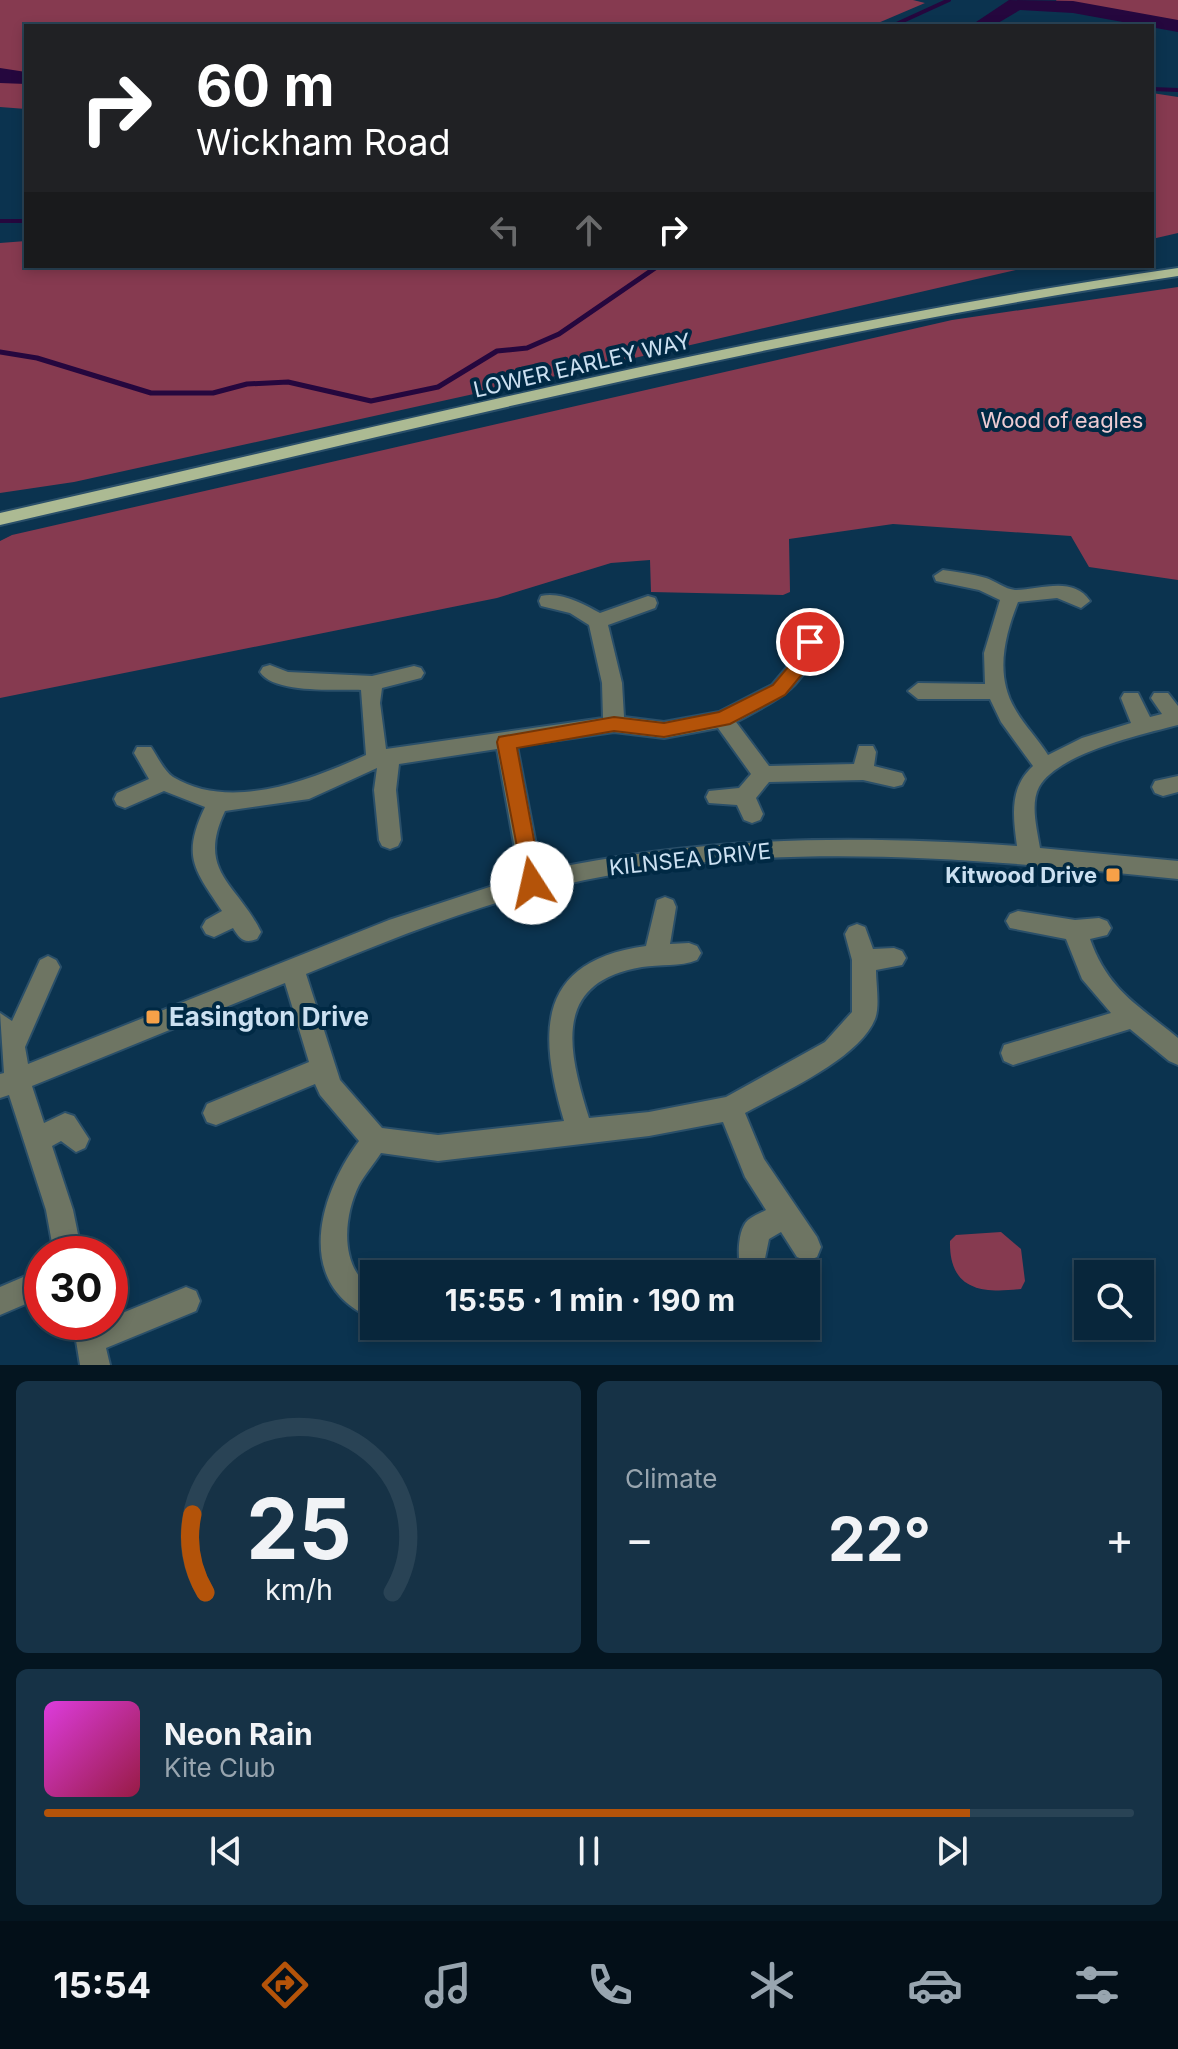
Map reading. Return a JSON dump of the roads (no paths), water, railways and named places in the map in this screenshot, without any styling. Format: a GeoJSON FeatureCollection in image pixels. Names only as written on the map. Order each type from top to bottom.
{"type":"FeatureCollection","features":[{"type":"Feature","properties":{"kind":"main road","name":"LOWER EARLEY WAY"},"geometry":{"type":"LineString","coordinates":[[0,519],[745,349],[1002,298],[1178,272]]}},
{"type":"Feature","properties":{"kind":"street"},"geometry":{"type":"LineString","coordinates":[[943,576],[983,584],[1011,597],[1048,591],[1073,594],[1081,601]]}},
{"type":"Feature","properties":{"kind":"street"},"geometry":{"type":"LineString","coordinates":[[1011,597],[991,656],[1004,709],[1034,747],[1043,765]]}},
{"type":"Feature","properties":{"kind":"street"},"geometry":{"type":"LineString","coordinates":[[548,601],[576,608],[598,621],[612,683],[614,724]]}},
{"type":"Feature","properties":{"kind":"street"},"geometry":{"type":"LineString","coordinates":[[598,621],[648,603]]}},
{"type":"Feature","properties":{"kind":"street"},"geometry":{"type":"LineString","coordinates":[[144,753],[163,782],[218,803],[309,790],[383,758],[614,724],[664,730],[723,719],[779,690],[802,663],[818,622]]}},
{"type":"Feature","properties":{"kind":"street"},"geometry":{"type":"LineString","coordinates":[[270,672],[285,679],[372,683],[414,673]]}},
{"type":"Feature","properties":{"kind":"street"},"geometry":{"type":"LineString","coordinates":[[372,683],[370,703],[383,758],[390,840]]}},
{"type":"Feature","properties":{"kind":"street"},"geometry":{"type":"LineString","coordinates":[[918,691],[999,692]]}},
{"type":"Feature","properties":{"kind":"street"},"geometry":{"type":"LineString","coordinates":[[1131,698],[1144,728]]}},
{"type":"Feature","properties":{"kind":"street"},"geometry":{"type":"LineString","coordinates":[[1030,857],[1024,793],[1043,765],[1078,749],[1144,728],[1175,722],[1161,698]]}},
{"type":"Feature","properties":{"kind":"street"},"geometry":{"type":"LineString","coordinates":[[723,719],[764,774]]}},
{"type":"Feature","properties":{"kind":"street"},"geometry":{"type":"LineString","coordinates":[[506,742],[532,883]]}},
{"type":"Feature","properties":{"kind":"street"},"geometry":{"type":"LineString","coordinates":[[764,774],[864,762],[894,779]]}},
{"type":"Feature","properties":{"kind":"street"},"geometry":{"type":"LineString","coordinates":[[717,797],[748,805],[764,774]]}},
{"type":"Feature","properties":{"kind":"street"},"geometry":{"type":"LineString","coordinates":[[125,799],[163,782]]}},
{"type":"Feature","properties":{"kind":"street"},"geometry":{"type":"LineString","coordinates":[[218,803],[207,826],[203,864],[233,925]]}},
{"type":"Feature","properties":{"kind":"street","name":"KILNSEA DRIVE"},"geometry":{"type":"LineString","coordinates":[[9,1083],[293,969],[532,883],[638,861],[740,850],[920,850],[1178,870]]}},
{"type":"Feature","properties":{"kind":"street"},"geometry":{"type":"LineString","coordinates":[[656,954],[665,907]]}},
{"type":"Feature","properties":{"kind":"street"},"geometry":{"type":"LineString","coordinates":[[1018,921],[1087,929],[1090,972],[1131,1018],[1178,1053]]}},
{"type":"Feature","properties":{"kind":"street"},"geometry":{"type":"LineString","coordinates":[[293,969],[329,1087],[375,1140],[438,1148],[581,1133],[730,1108],[834,1050],[864,1016],[864,960],[857,934]]}},
{"type":"Feature","properties":{"kind":"street"},"geometry":{"type":"LineString","coordinates":[[581,1133],[557,1051],[558,1017],[565,997],[582,978],[614,960],[689,953]]}},
{"type":"Feature","properties":{"kind":"street"},"geometry":{"type":"LineString","coordinates":[[864,960],[894,958]]}},
{"type":"Feature","properties":{"kind":"street"},"geometry":{"type":"LineString","coordinates":[[48,967],[7,1034],[9,1083],[39,1139],[66,1236]]}},
{"type":"Feature","properties":{"kind":"street"},"geometry":{"type":"LineString","coordinates":[[1013,1053],[1131,1018]]}},
{"type":"Feature","properties":{"kind":"street"},"geometry":{"type":"LineString","coordinates":[[216,1113],[322,1069]]}},
{"type":"Feature","properties":{"kind":"street"},"geometry":{"type":"LineString","coordinates":[[730,1108],[754,1168],[807,1247]]}},
{"type":"Feature","properties":{"kind":"street"},"geometry":{"type":"LineString","coordinates":[[39,1139],[65,1125],[76,1139]]}},
{"type":"Feature","properties":{"kind":"street"},"geometry":{"type":"LineString","coordinates":[[360,1299],[333,1257],[335,1222],[349,1178],[375,1140]]}},
{"type":"Feature","properties":{"kind":"street"},"geometry":{"type":"LineString","coordinates":[[752,1260],[756,1231],[785,1214]]}},
{"type":"Feature","properties":{"kind":"street"},"geometry":{"type":"LineString","coordinates":[[0,1301],[24,1291]]}},
{"type":"Feature","properties":{"kind":"street"},"geometry":{"type":"LineString","coordinates":[[92,1342],[186,1301]]}},
{"type":"Feature","properties":{"kind":"waterway"},"geometry":{"type":"LineString","coordinates":[[896,24],[949,0]]}},
{"type":"Feature","properties":{"kind":"waterway"},"geometry":{"type":"LineString","coordinates":[[983,24],[1016,4],[1073,7],[1178,26]]}},
{"type":"Feature","properties":{"kind":"waterway"},"geometry":{"type":"LineString","coordinates":[[0,74],[5,78],[24,78]]}},
{"type":"Feature","properties":{"kind":"waterway"},"geometry":{"type":"LineString","coordinates":[[1154,89],[1178,90]]}},
{"type":"Feature","properties":{"kind":"waterway"},"geometry":{"type":"LineString","coordinates":[[0,221],[24,221]]}},
{"type":"Feature","properties":{"kind":"waterway"},"geometry":{"type":"LineString","coordinates":[[0,352],[37,358],[151,393],[213,393],[247,384],[288,382],[371,401],[438,387],[497,351],[527,348],[559,334],[655,268]]}},
{"type":"Feature","properties":{"kind":"place","name":"Kitwood Drive"},"geometry":{"type":"Point","coordinates":[1113,875]}},
{"type":"Feature","properties":{"kind":"place","name":"Easington Drive"},"geometry":{"type":"Point","coordinates":[153,1017]}},
{"type":"Feature","properties":{"kind":"park label","name":"Wood of eagles"},"geometry":{"type":"Point","coordinates":[1062,420]}}]}
